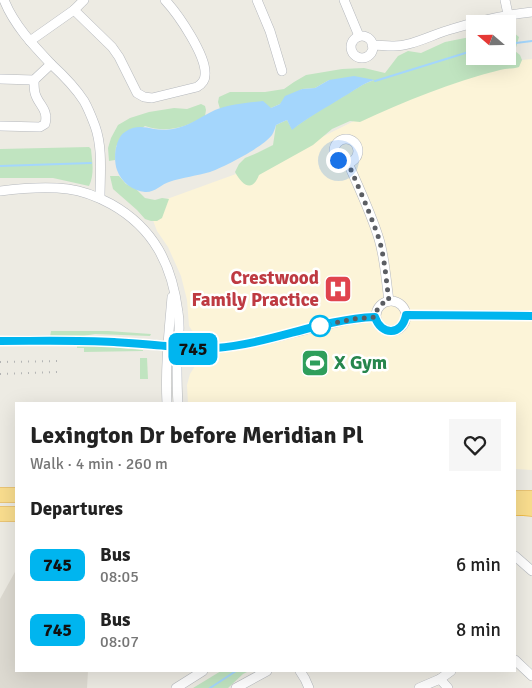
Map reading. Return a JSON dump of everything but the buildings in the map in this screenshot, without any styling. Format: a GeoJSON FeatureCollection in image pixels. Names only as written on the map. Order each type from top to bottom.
{"type":"FeatureCollection","features":[{"type":"Feature","properties":{"kind":"highway"},"geometry":{"type":"LineString","coordinates":[[0,495],[15,495]]}},
{"type":"Feature","properties":{"kind":"highway"},"geometry":{"type":"LineString","coordinates":[[516,498],[532,498]]}},
{"type":"Feature","properties":{"kind":"highway"},"geometry":{"type":"LineString","coordinates":[[516,508],[532,508]]}},
{"type":"Feature","properties":{"kind":"highway"},"geometry":{"type":"LineString","coordinates":[[0,514],[15,514]]}},
{"type":"Feature","properties":{"kind":"street"},"geometry":{"type":"LineString","coordinates":[[4,0],[11,15],[30,41],[64,76],[84,102],[95,127],[99,144],[100,198]]}},
{"type":"Feature","properties":{"kind":"street"},"geometry":{"type":"LineString","coordinates":[[30,41],[74,10],[84,0]]}},
{"type":"Feature","properties":{"kind":"street"},"geometry":{"type":"LineString","coordinates":[[74,10],[112,47],[137,93],[144,97],[152,98],[197,87],[202,83],[205,76],[204,64],[195,43],[182,21],[165,0]]}},
{"type":"Feature","properties":{"kind":"street"},"geometry":{"type":"LineString","coordinates":[[257,0],[270,31],[282,71]]}},
{"type":"Feature","properties":{"kind":"street"},"geometry":{"type":"LineString","coordinates":[[344,0],[359,36]]}},
{"type":"Feature","properties":{"kind":"street"},"geometry":{"type":"LineString","coordinates":[[505,0],[508,14]]}},
{"type":"Feature","properties":{"kind":"street"},"geometry":{"type":"LineString","coordinates":[[372,44],[405,45],[449,30],[508,14],[532,12]]}},
{"type":"Feature","properties":{"kind":"street"},"geometry":{"type":"LineString","coordinates":[[359,36],[367,38],[372,44],[372,52],[364,58],[356,57],[352,53],[351,46],[353,41],[359,36]]}},
{"type":"Feature","properties":{"kind":"street"},"geometry":{"type":"LineString","coordinates":[[0,79],[34,80],[51,64]]}},
{"type":"Feature","properties":{"kind":"street"},"geometry":{"type":"LineString","coordinates":[[0,126],[40,127],[45,124],[45,112],[35,94],[34,80]]}},
{"type":"Feature","properties":{"kind":"street"},"geometry":{"type":"LineString","coordinates":[[348,163],[379,241],[389,301]]}},
{"type":"Feature","properties":{"kind":"street"},"geometry":{"type":"LineString","coordinates":[[0,191],[25,188],[54,188],[84,192],[122,210],[147,232],[164,258],[170,272],[178,312],[180,331],[177,370],[178,402]]}},
{"type":"Feature","properties":{"kind":"street"},"geometry":{"type":"LineString","coordinates":[[167,402],[167,346],[173,286]]}},
{"type":"Feature","properties":{"kind":"street"},"geometry":{"type":"LineString","coordinates":[[389,301],[394,301],[403,307],[406,315],[404,323],[392,331],[382,328],[375,317],[380,305],[389,301]]}},
{"type":"Feature","properties":{"kind":"street"},"geometry":{"type":"LineString","coordinates":[[406,315],[532,316]]}},
{"type":"Feature","properties":{"kind":"street"},"geometry":{"type":"LineString","coordinates":[[0,341],[84,341],[197,349],[229,346],[327,324],[375,317]]}},
{"type":"Feature","properties":{"kind":"street"},"geometry":{"type":"LineString","coordinates":[[516,557],[532,571]]}},
{"type":"Feature","properties":{"kind":"street"},"geometry":{"type":"LineString","coordinates":[[516,661],[532,676]]}},
{"type":"Feature","properties":{"kind":"street"},"geometry":{"type":"LineString","coordinates":[[176,688],[201,672]]}},
{"type":"Feature","properties":{"kind":"street"},"geometry":{"type":"LineString","coordinates":[[236,688],[265,672]]}},
{"type":"Feature","properties":{"kind":"street"},"geometry":{"type":"LineString","coordinates":[[301,672],[309,688]]}},
{"type":"Feature","properties":{"kind":"street"},"geometry":{"type":"LineString","coordinates":[[419,688],[440,679],[450,672]]}},
{"type":"Feature","properties":{"kind":"street"},"geometry":{"type":"LineString","coordinates":[[440,679],[448,688]]}},
{"type":"Feature","properties":{"kind":"shaded area"},"geometry":{"type":"Polygon","coordinates":[[[532,59],[532,470],[516,469],[516,402],[188,402],[187,385],[190,374],[200,361],[207,358],[205,339],[195,335],[189,326],[187,300],[181,276],[168,247],[157,231],[148,207],[247,170],[326,135],[386,105],[507,65],[516,65],[516,62],[532,59]]]}},
{"type":"Feature","properties":{"kind":"shaded area"},"geometry":{"type":"Polygon","coordinates":[[[15,572],[15,672],[88,672],[87,688],[0,688],[0,599],[15,572]]]}},
{"type":"Feature","properties":{"kind":"green space"},"geometry":{"type":"Polygon","coordinates":[[[516,35],[519,37],[516,48],[516,35]]]}},
{"type":"Feature","properties":{"kind":"green space"},"geometry":{"type":"Polygon","coordinates":[[[466,38],[466,65],[516,65],[516,52],[522,60],[519,67],[502,69],[464,80],[411,99],[360,122],[350,121],[332,129],[313,145],[259,175],[253,184],[247,185],[244,183],[235,172],[245,158],[273,145],[276,125],[287,120],[292,129],[317,112],[374,80],[329,80],[315,88],[302,89],[271,108],[236,105],[220,109],[219,97],[230,92],[265,92],[284,89],[306,75],[342,69],[364,68],[385,73],[398,56],[408,51],[421,53],[445,42],[466,38]]]}},
{"type":"Feature","properties":{"kind":"green space"},"geometry":{"type":"Polygon","coordinates":[[[201,104],[205,106],[205,116],[191,124],[176,128],[161,129],[145,126],[116,146],[115,160],[109,161],[108,148],[118,125],[130,118],[149,112],[174,108],[187,109],[201,104]]]}},
{"type":"Feature","properties":{"kind":"green space"},"geometry":{"type":"Polygon","coordinates":[[[89,147],[91,149],[93,168],[89,186],[53,178],[0,178],[0,149],[89,147]]]}},
{"type":"Feature","properties":{"kind":"green space"},"geometry":{"type":"Polygon","coordinates":[[[110,176],[119,176],[126,184],[136,189],[145,198],[155,200],[169,199],[162,218],[157,221],[145,219],[113,189],[110,176]]]}},
{"type":"Feature","properties":{"kind":"green space"},"geometry":{"type":"Polygon","coordinates":[[[51,331],[108,331],[151,334],[150,336],[95,334],[77,337],[50,337],[51,331]]]}},
{"type":"Feature","properties":{"kind":"green space"},"geometry":{"type":"Polygon","coordinates":[[[77,344],[143,351],[84,352],[84,348],[77,348],[77,344]]]}},
{"type":"Feature","properties":{"kind":"green space"},"geometry":{"type":"Polygon","coordinates":[[[140,358],[147,358],[148,379],[140,379],[140,358]]]}},
{"type":"Feature","properties":{"kind":"green space"},"geometry":{"type":"Polygon","coordinates":[[[219,672],[247,672],[228,688],[193,688],[219,672]]]}},
{"type":"Feature","properties":{"kind":"water"},"geometry":{"type":"Polygon","coordinates":[[[354,76],[375,80],[359,87],[292,130],[287,120],[276,125],[272,135],[252,151],[210,172],[174,180],[152,191],[145,192],[136,190],[128,185],[121,178],[117,170],[115,155],[117,144],[122,135],[132,128],[166,130],[179,128],[215,110],[239,104],[263,101],[271,108],[280,104],[285,96],[302,89],[315,88],[329,80],[354,76]]]}},
{"type":"Feature","properties":{"kind":"waterway"},"geometry":{"type":"LineString","coordinates":[[516,43],[532,41]]}},
{"type":"Feature","properties":{"kind":"waterway"},"geometry":{"type":"LineString","coordinates":[[375,81],[466,53]]}},
{"type":"Feature","properties":{"kind":"waterway"},"geometry":{"type":"LineString","coordinates":[[0,166],[91,163]]}},
{"type":"Feature","properties":{"kind":"waterway"},"geometry":{"type":"LineString","coordinates":[[210,688],[234,672]]}},
{"type":"Feature","properties":{"kind":"railway"},"geometry":{"type":"LineString","coordinates":[[0,362],[59,361]]}},
{"type":"Feature","properties":{"kind":"railway"},"geometry":{"type":"LineString","coordinates":[[0,374],[57,372]]}},
{"type":"Feature","properties":{"kind":"bus line","name":"745"},"geometry":{"type":"LineString","coordinates":[[0,341],[84,341],[194,349],[216,348],[367,317],[375,317],[382,328],[392,331],[404,323],[406,315],[532,316]]}},
{"type":"Feature","properties":{"kind":"place","name":"Crestwood Family Practice"},"geometry":{"type":"Point","coordinates":[338,289]}},
{"type":"Feature","properties":{"kind":"place","name":"X Gym"},"geometry":{"type":"Point","coordinates":[315,363]}},
{"type":"Feature","properties":{"kind":"route"},"geometry":{"type":"LineString","coordinates":[[320,326],[353,319],[375,317],[380,305],[389,301],[383,259],[370,215],[348,163],[338,160]]}}]}
